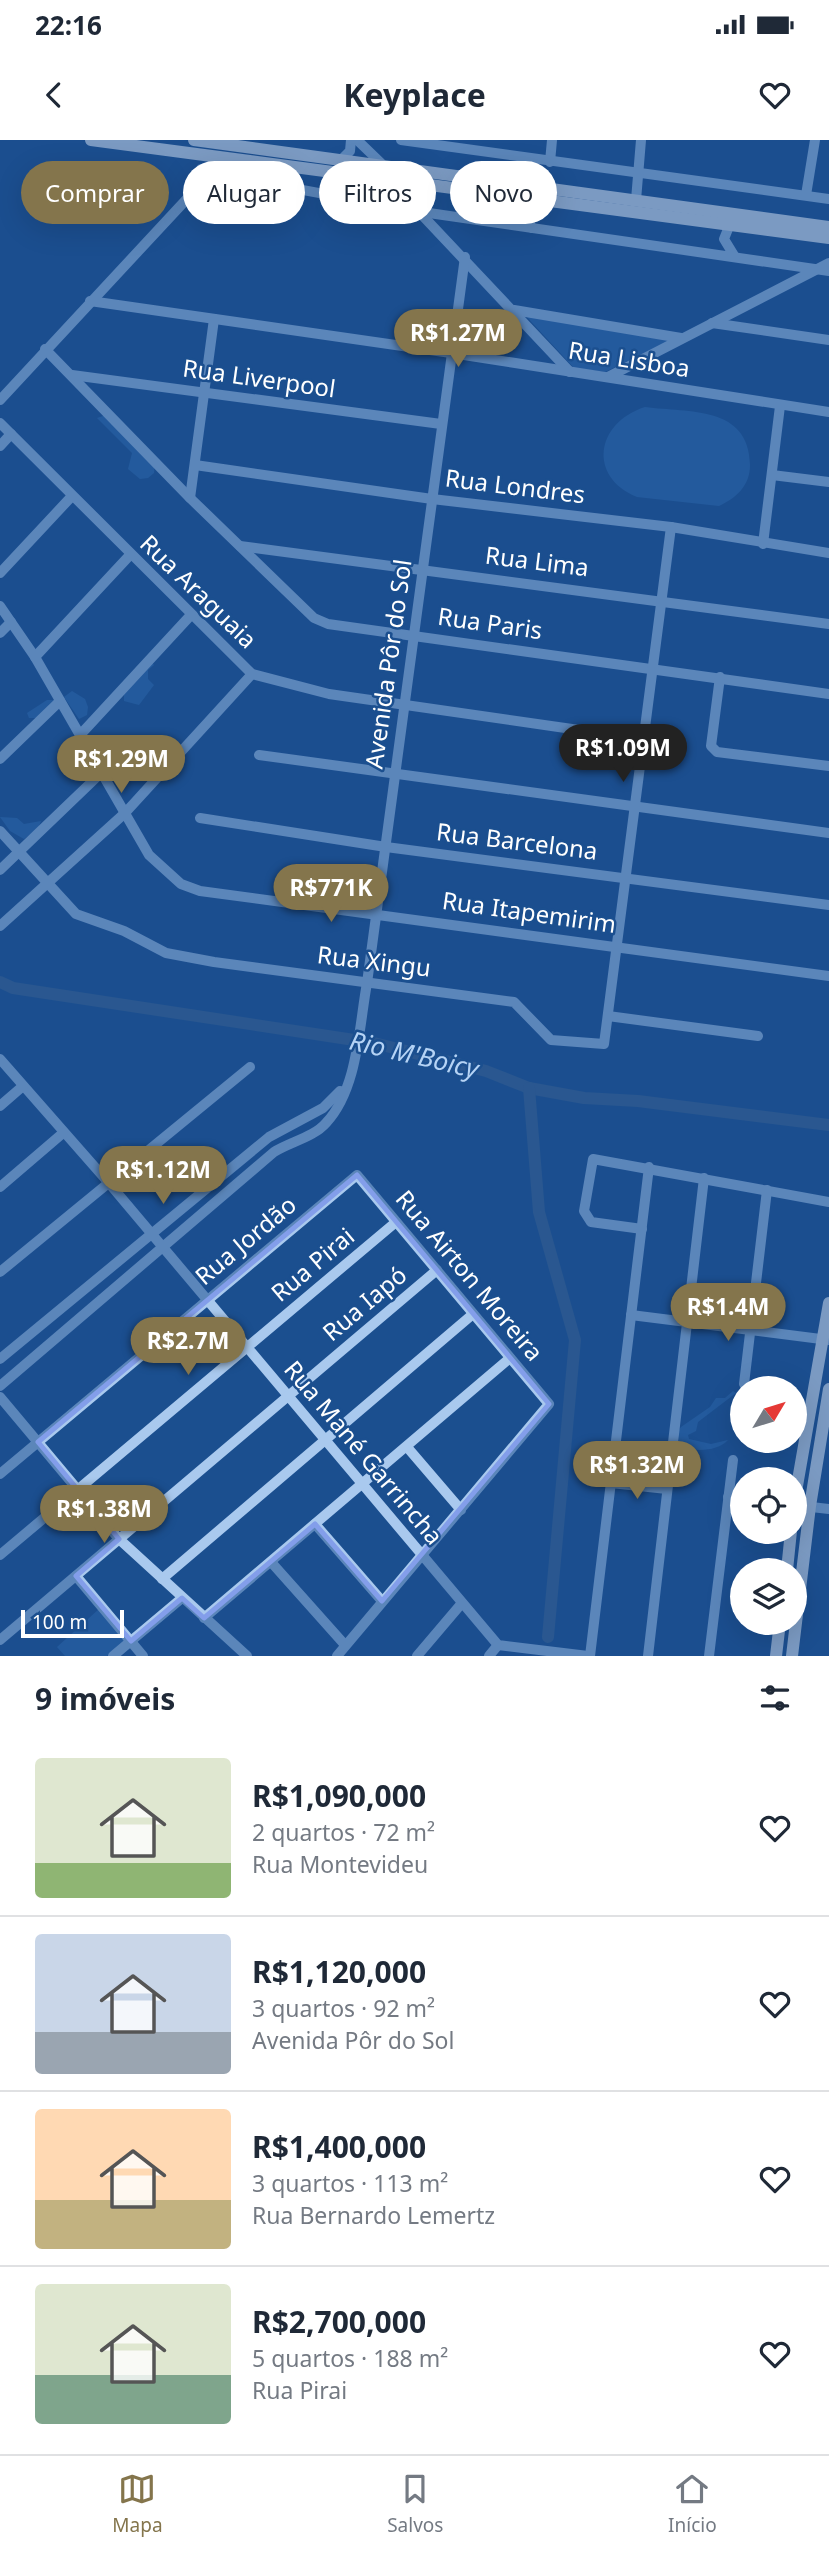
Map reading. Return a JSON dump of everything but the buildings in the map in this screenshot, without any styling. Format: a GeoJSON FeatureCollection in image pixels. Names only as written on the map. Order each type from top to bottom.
{"type":"FeatureCollection","features":[{"type":"Feature","properties":{"kind":"main road"},"geometry":{"type":"LineString","coordinates":[[91,140],[319,170]]}},
{"type":"Feature","properties":{"kind":"main road"},"geometry":{"type":"LineString","coordinates":[[194,140],[354,161]]}},
{"type":"Feature","properties":{"kind":"main road"},"geometry":{"type":"LineString","coordinates":[[436,171],[829,227]]}},
{"type":"Feature","properties":{"kind":"main road"},"geometry":{"type":"LineString","coordinates":[[557,201],[829,238]]}},
{"type":"Feature","properties":{"kind":"main road"},"geometry":{"type":"LineString","coordinates":[[801,1467],[826,1339],[829,1303]]}},
{"type":"Feature","properties":{"kind":"main road"},"geometry":{"type":"LineString","coordinates":[[792,1656],[810,1507],[829,1389]]}},
{"type":"Feature","properties":{"kind":"main road"},"geometry":{"type":"LineString","coordinates":[[776,1656],[778,1635]]}},
{"type":"Feature","properties":{"kind":"street"},"geometry":{"type":"LineString","coordinates":[[341,160],[350,151],[351,140]]}},
{"type":"Feature","properties":{"kind":"street"},"geometry":{"type":"LineString","coordinates":[[357,140],[379,161]]}},
{"type":"Feature","properties":{"kind":"street"},"geometry":{"type":"LineString","coordinates":[[401,140],[543,161]]}},
{"type":"Feature","properties":{"kind":"street"},"geometry":{"type":"LineString","coordinates":[[550,161],[552,140]]}},
{"type":"Feature","properties":{"kind":"street"},"geometry":{"type":"LineString","coordinates":[[636,200],[636,174],[641,140]]}},
{"type":"Feature","properties":{"kind":"street"},"geometry":{"type":"LineString","coordinates":[[806,195],[815,140]]}},
{"type":"Feature","properties":{"kind":"street"},"geometry":{"type":"LineString","coordinates":[[203,161],[211,142]]}},
{"type":"Feature","properties":{"kind":"street"},"geometry":{"type":"LineString","coordinates":[[211,142],[220,157],[219,161]]}},
{"type":"Feature","properties":{"kind":"street"},"geometry":{"type":"LineString","coordinates":[[557,163],[829,199]]}},
{"type":"Feature","properties":{"kind":"street"},"geometry":{"type":"LineString","coordinates":[[0,400],[183,203]]}},
{"type":"Feature","properties":{"kind":"street"},"geometry":{"type":"LineString","coordinates":[[436,214],[824,270]]}},
{"type":"Feature","properties":{"kind":"street"},"geometry":{"type":"LineString","coordinates":[[433,224],[570,372]]}},
{"type":"Feature","properties":{"kind":"street"},"geometry":{"type":"LineString","coordinates":[[529,224],[531,228]]}},
{"type":"Feature","properties":{"kind":"street"},"geometry":{"type":"LineString","coordinates":[[730,224],[724,239],[735,257]]}},
{"type":"Feature","properties":{"kind":"street","name":"Avenida Pôr do Sol"},"geometry":{"type":"LineString","coordinates":[[326,1124],[343,1094],[349,1075],[367,983],[465,257]]}},
{"type":"Feature","properties":{"kind":"street"},"geometry":{"type":"LineString","coordinates":[[608,377],[711,323],[824,270],[829,263]]}},
{"type":"Feature","properties":{"kind":"street","name":"Rua Lisboa"},"geometry":{"type":"LineString","coordinates":[[90,301],[451,353],[829,412]]}},
{"type":"Feature","properties":{"kind":"street"},"geometry":{"type":"LineString","coordinates":[[513,310],[682,338]]}},
{"type":"Feature","properties":{"kind":"street"},"geometry":{"type":"LineString","coordinates":[[190,498],[215,319]]}},
{"type":"Feature","properties":{"kind":"street"},"geometry":{"type":"LineString","coordinates":[[711,323],[829,340]]}},
{"type":"Feature","properties":{"kind":"street","name":"Rua Paris"},"geometry":{"type":"LineString","coordinates":[[45,349],[190,498],[314,618],[328,624],[829,694]]}},
{"type":"Feature","properties":{"kind":"street","name":"Rua Liverpool"},"geometry":{"type":"LineString","coordinates":[[72,375],[441,424]]}},
{"type":"Feature","properties":{"kind":"street"},"geometry":{"type":"LineString","coordinates":[[763,544],[780,406]]}},
{"type":"Feature","properties":{"kind":"street","name":"Rua Araguaia"},"geometry":{"type":"LineString","coordinates":[[0,423],[190,616],[252,674],[329,694],[579,730]]}},
{"type":"Feature","properties":{"kind":"street"},"geometry":{"type":"LineString","coordinates":[[0,446],[11,434]]}},
{"type":"Feature","properties":{"kind":"street","name":"Rua Londres"},"geometry":{"type":"LineString","coordinates":[[195,465],[432,499],[671,527],[829,553]]}},
{"type":"Feature","properties":{"kind":"street"},"geometry":{"type":"LineString","coordinates":[[772,475],[829,482]]}},
{"type":"Feature","properties":{"kind":"street"},"geometry":{"type":"LineString","coordinates":[[0,573],[72,496]]}},
{"type":"Feature","properties":{"kind":"street"},"geometry":{"type":"LineString","coordinates":[[671,527],[608,1016],[758,1036]]}},
{"type":"Feature","properties":{"kind":"street","name":"Rua Lima"},"geometry":{"type":"LineString","coordinates":[[240,546],[829,624]]}},
{"type":"Feature","properties":{"kind":"street"},"geometry":{"type":"LineString","coordinates":[[36,657],[130,555]]}},
{"type":"Feature","properties":{"kind":"street","name":"Rua Itapemirim"},"geometry":{"type":"LineString","coordinates":[[0,606],[36,657],[149,855],[181,884],[200,891],[829,976]]}},
{"type":"Feature","properties":{"kind":"street"},"geometry":{"type":"LineString","coordinates":[[81,734],[190,616]]}},
{"type":"Feature","properties":{"kind":"street"},"geometry":{"type":"LineString","coordinates":[[0,633],[11,622]]}},
{"type":"Feature","properties":{"kind":"street"},"geometry":{"type":"LineString","coordinates":[[0,926],[125,813],[252,674]]}},
{"type":"Feature","properties":{"kind":"street"},"geometry":{"type":"LineString","coordinates":[[720,677],[711,746],[717,752],[829,766]]}},
{"type":"Feature","properties":{"kind":"street"},"geometry":{"type":"LineString","coordinates":[[0,759],[60,701]]}},
{"type":"Feature","properties":{"kind":"street"},"geometry":{"type":"LineString","coordinates":[[259,755],[829,833]]}},
{"type":"Feature","properties":{"kind":"street"},"geometry":{"type":"LineString","coordinates":[[0,870],[101,773]]}},
{"type":"Feature","properties":{"kind":"street","name":"Rua Barcelona"},"geometry":{"type":"LineString","coordinates":[[200,818],[386,847],[829,905]]}},
{"type":"Feature","properties":{"kind":"street","name":"Rua Xingu"},"geometry":{"type":"LineString","coordinates":[[0,831],[76,914],[124,931],[166,953],[214,962],[514,1002],[551,1040],[604,1044],[608,1016]]}},
{"type":"Feature","properties":{"kind":"street","name":"Rua Mané Garrincha"},"geometry":{"type":"LineString","coordinates":[[0,1059],[108,1182],[498,1645]]}},
{"type":"Feature","properties":{"kind":"street"},"geometry":{"type":"LineString","coordinates":[[0,1272],[250,1067]]}},
{"type":"Feature","properties":{"kind":"street","name":"Avenida Pôr do Sol"},"geometry":{"type":"LineString","coordinates":[[0,1359],[285,1126],[313,1114],[337,1095],[349,1075]]}},
{"type":"Feature","properties":{"kind":"street"},"geometry":{"type":"LineString","coordinates":[[0,1106],[23,1086]]}},
{"type":"Feature","properties":{"kind":"street"},"geometry":{"type":"LineString","coordinates":[[0,1386],[162,1247],[292,1141],[326,1124],[313,1114]]}},
{"type":"Feature","properties":{"kind":"street"},"geometry":{"type":"LineString","coordinates":[[285,1126],[292,1141]]}},
{"type":"Feature","properties":{"kind":"street"},"geometry":{"type":"LineString","coordinates":[[0,1187],[63,1133]]}},
{"type":"Feature","properties":{"kind":"street"},"geometry":{"type":"LineString","coordinates":[[642,1229],[591,1222],[586,1218],[584,1211],[593,1158],[829,1202]]}},
{"type":"Feature","properties":{"kind":"street"},"geometry":{"type":"LineString","coordinates":[[489,1656],[498,1645],[589,1656],[649,1167]]}},
{"type":"Feature","properties":{"kind":"street","name":"Rua Airton Moreira"},"geometry":{"type":"LineString","coordinates":[[357,1175],[549,1404],[461,1510]]}},
{"type":"Feature","properties":{"kind":"street","name":"Rua Jordão"},"geometry":{"type":"LineString","coordinates":[[0,1474],[357,1175]]}},
{"type":"Feature","properties":{"kind":"street"},"geometry":{"type":"LineString","coordinates":[[648,1656],[704,1178]]}},
{"type":"Feature","properties":{"kind":"street"},"geometry":{"type":"LineString","coordinates":[[745,1376],[767,1190]]}},
{"type":"Feature","properties":{"kind":"street","name":"Rua Pirai"},"geometry":{"type":"LineString","coordinates":[[0,1556],[397,1222]]}},
{"type":"Feature","properties":{"kind":"street","name":"Rua Iapó"},"geometry":{"type":"LineString","coordinates":[[0,1640],[437,1270]]}},
{"type":"Feature","properties":{"kind":"street"},"geometry":{"type":"LineString","coordinates":[[162,1579],[473,1314]]}},
{"type":"Feature","properties":{"kind":"street"},"geometry":{"type":"LineString","coordinates":[[631,1315],[826,1339]]}},
{"type":"Feature","properties":{"kind":"street"},"geometry":{"type":"LineString","coordinates":[[204,1618],[510,1358]]}},
{"type":"Feature","properties":{"kind":"street"},"geometry":{"type":"LineString","coordinates":[[0,1397],[120,1539],[247,1656]]}},
{"type":"Feature","properties":{"kind":"street"},"geometry":{"type":"LineString","coordinates":[[337,1656],[461,1510],[407,1447]]}},
{"type":"Feature","properties":{"kind":"street"},"geometry":{"type":"LineString","coordinates":[[709,1656],[733,1461]]}},
{"type":"Feature","properties":{"kind":"street"},"geometry":{"type":"LineString","coordinates":[[611,1483],[667,1489]]}},
{"type":"Feature","properties":{"kind":"street"},"geometry":{"type":"LineString","coordinates":[[807,1506],[829,1509]]}},
{"type":"Feature","properties":{"kind":"street"},"geometry":{"type":"LineString","coordinates":[[315,1524],[382,1601]]}},
{"type":"Feature","properties":{"kind":"street"},"geometry":{"type":"LineString","coordinates":[[271,1562],[345,1645]]}},
{"type":"Feature","properties":{"kind":"street"},"geometry":{"type":"LineString","coordinates":[[76,1576],[143,1656]]}},
{"type":"Feature","properties":{"kind":"street"},"geometry":{"type":"LineString","coordinates":[[113,1656],[182,1598]]}},
{"type":"Feature","properties":{"kind":"street"},"geometry":{"type":"LineString","coordinates":[[417,1656],[462,1603]]}},
{"type":"Feature","properties":{"kind":"highlighted area"},"geometry":{"type":"Polygon","coordinates":[[[357,1175],[549,1404],[382,1601],[315,1524],[204,1618],[182,1598],[131,1641],[76,1576],[119,1539],[38,1442],[357,1175]]]}},
{"type":"Feature","properties":{"kind":"shaded area"},"geometry":{"type":"Polygon","coordinates":[[[525,315],[671,340],[605,372],[574,368],[525,315]]]}},
{"type":"Feature","properties":{"kind":"shaded area"},"geometry":{"type":"Polygon","coordinates":[[[645,407],[714,416],[739,431],[747,446],[750,465],[748,479],[741,490],[719,506],[637,497],[621,488],[611,477],[605,464],[604,450],[616,425],[628,415],[645,407]]]}},
{"type":"Feature","properties":{"kind":"shaded area"},"geometry":{"type":"Polygon","coordinates":[[[106,415],[155,463],[154,473],[148,478],[140,479],[128,469],[132,453],[97,418],[106,415]]]}},
{"type":"Feature","properties":{"kind":"shaded area"},"geometry":{"type":"Polygon","coordinates":[[[149,659],[154,665],[148,670],[148,679],[154,685],[139,705],[124,701],[124,693],[149,659]]]}},
{"type":"Feature","properties":{"kind":"shaded area"},"geometry":{"type":"Polygon","coordinates":[[[72,691],[85,699],[88,707],[87,715],[79,719],[64,697],[72,691]]]}},
{"type":"Feature","properties":{"kind":"shaded area"},"geometry":{"type":"Polygon","coordinates":[[[47,700],[55,700],[39,718],[29,718],[27,713],[47,700]]]}},
{"type":"Feature","properties":{"kind":"shaded area"},"geometry":{"type":"Polygon","coordinates":[[[0,817],[17,818],[24,824],[41,821],[38,829],[24,839],[10,831],[0,817]]]}},
{"type":"Feature","properties":{"kind":"shaded area"},"geometry":{"type":"Polygon","coordinates":[[[730,1394],[730,1398],[698,1422],[696,1431],[688,1435],[689,1439],[711,1444],[728,1440],[718,1447],[705,1450],[679,1446],[678,1431],[681,1427],[710,1407],[716,1398],[725,1398],[730,1394]]]}},
{"type":"Feature","properties":{"kind":"shaded area"},"geometry":{"type":"Polygon","coordinates":[[[99,1609],[125,1641],[107,1656],[65,1656],[57,1647],[99,1609]]]}},
{"type":"Feature","properties":{"kind":"waterway","name":"Rio M'Boicy"},"geometry":{"type":"LineString","coordinates":[[0,982],[13,988],[374,1043],[486,1071],[529,1088],[584,1098],[638,1101],[829,1125]]}},
{"type":"Feature","properties":{"kind":"waterway"},"geometry":{"type":"LineString","coordinates":[[529,1088],[539,1212],[575,1340],[548,1637]]}}]}
